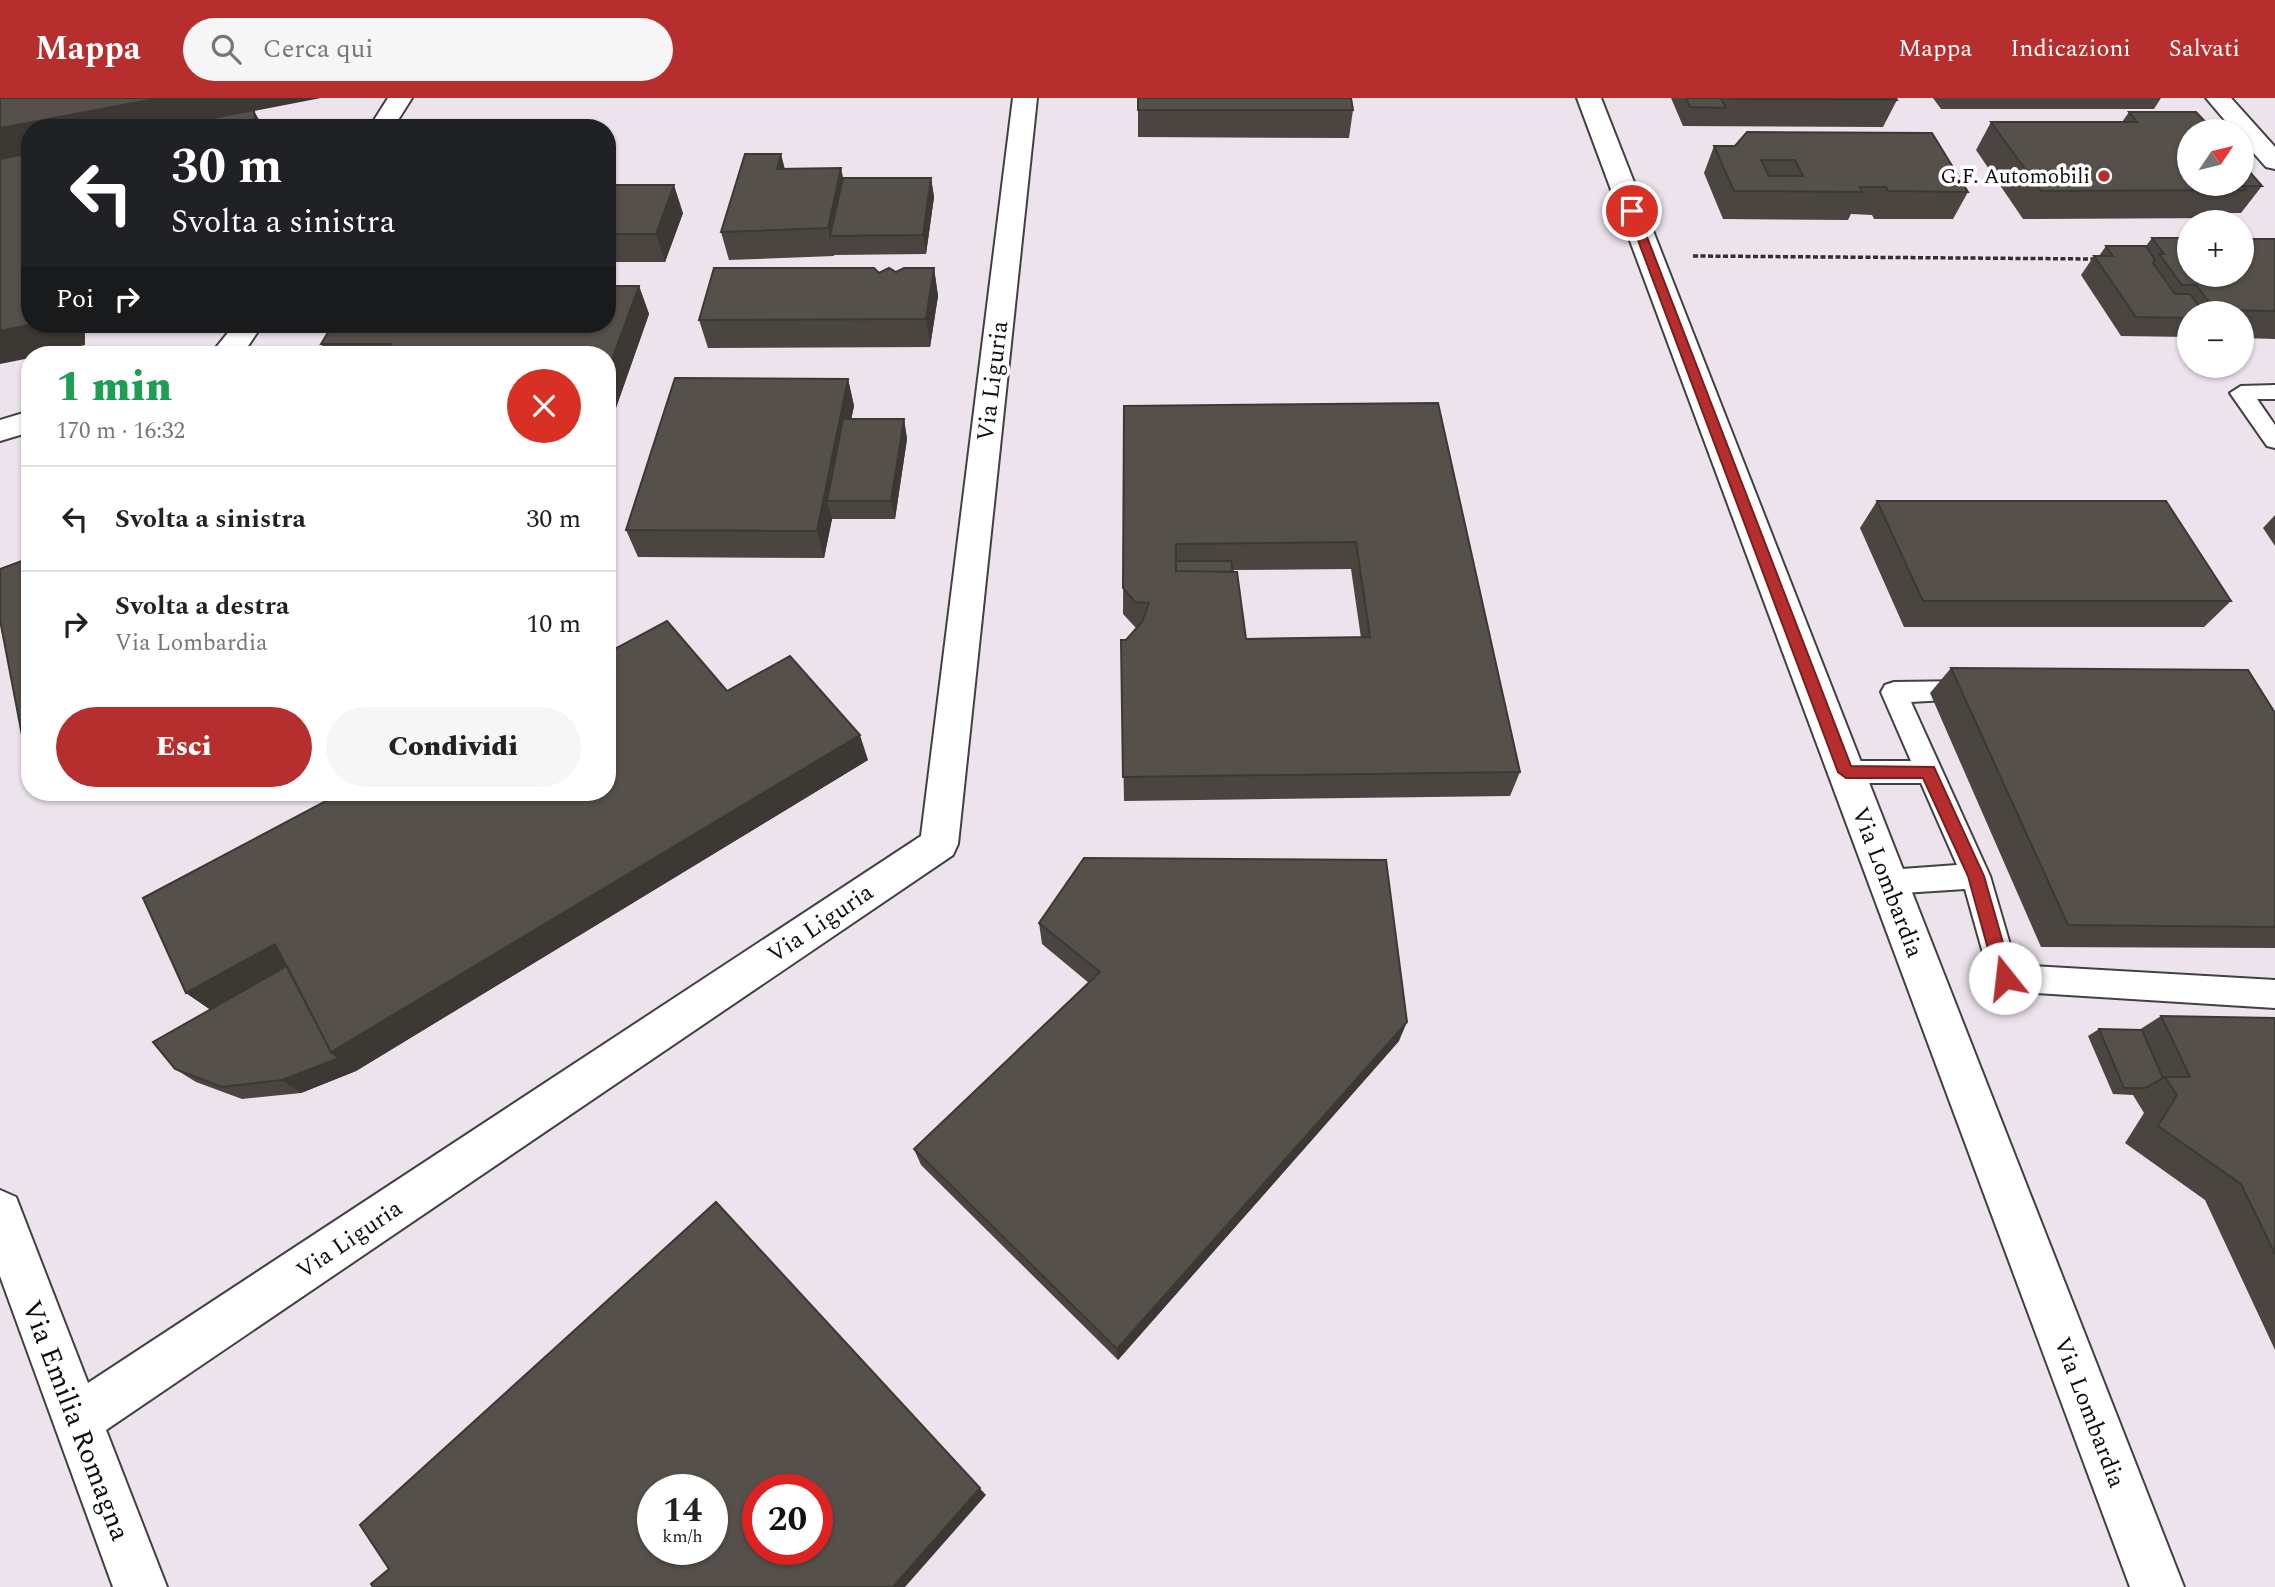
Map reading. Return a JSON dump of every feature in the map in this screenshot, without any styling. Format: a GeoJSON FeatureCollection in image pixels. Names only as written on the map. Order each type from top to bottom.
{"type":"FeatureCollection","features":[{"type":"Feature","properties":{"kind":"street"},"geometry":{"type":"LineString","coordinates":[[387,119],[400,98]]}},
{"type":"Feature","properties":{"kind":"street","name":"Via Liguria"},"geometry":{"type":"LineString","coordinates":[[77,1420],[939,844],[1025,98]]}},
{"type":"Feature","properties":{"kind":"street","name":"Via Lombardia"},"geometry":{"type":"LineString","coordinates":[[1589,98],[2157,1587]]}},
{"type":"Feature","properties":{"kind":"street"},"geometry":{"type":"LineString","coordinates":[[2218,98],[2275,162]]}},
{"type":"Feature","properties":{"kind":"street"},"geometry":{"type":"LineString","coordinates":[[0,431],[21,424]]}},
{"type":"Feature","properties":{"kind":"street","name":"Via Emilia Romagna"},"geometry":{"type":"LineString","coordinates":[[0,1213],[140,1587]]}},
{"type":"Feature","properties":{"kind":"lane"},"geometry":{"type":"LineString","coordinates":[[2275,392],[2242,393],[2275,442]]}},
{"type":"Feature","properties":{"kind":"lane"},"geometry":{"type":"LineString","coordinates":[[2001,690],[1894,692],[1976,876],[2005,978],[2275,994]]}},
{"type":"Feature","properties":{"kind":"lane"},"geometry":{"type":"LineString","coordinates":[[1846,772],[1928,772]]}},
{"type":"Feature","properties":{"kind":"lane"},"geometry":{"type":"LineString","coordinates":[[1888,882],[1976,876]]}},
{"type":"Feature","properties":{"kind":"path"},"geometry":{"type":"LineString","coordinates":[[1649,256],[2106,259]]}},
{"type":"Feature","properties":{"kind":"shaded area"},"geometry":{"type":"Polygon","coordinates":[[[0,98],[2275,98],[2275,1587],[0,1587],[0,98]]]}},
{"type":"Feature","properties":{"kind":"building"},"geometry":{"type":"Polygon","coordinates":[[[0,98],[160,98],[48,119],[21,119],[21,124],[0,128],[0,98]]]}},
{"type":"Feature","properties":{"kind":"building"},"geometry":{"type":"Polygon","coordinates":[[[1138,98],[1351,98],[1353,110],[1138,110],[1138,98]]]}},
{"type":"Feature","properties":{"kind":"building"},"geometry":{"type":"Polygon","coordinates":[[[1686,98],[1721,98],[1726,108],[1690,107],[1686,98]]]}},
{"type":"Feature","properties":{"kind":"building"},"geometry":{"type":"Polygon","coordinates":[[[1896,98],[1897,100],[1729,99],[1896,98]]]}},
{"type":"Feature","properties":{"kind":"building"},"geometry":{"type":"Polygon","coordinates":[[[254,110],[254,119],[208,119],[254,110]]]}},
{"type":"Feature","properties":{"kind":"building"},"geometry":{"type":"Polygon","coordinates":[[[2129,112],[2196,112],[2203,119],[2177,119],[2177,190],[2041,191],[1991,122],[2137,122],[2129,112]]]}},
{"type":"Feature","properties":{"kind":"building"},"geometry":{"type":"Polygon","coordinates":[[[1747,132],[1932,133],[1968,192],[1888,191],[1886,187],[1860,187],[1862,192],[1734,191],[1714,146],[1735,146],[1747,132]],[[1761,160],[1769,176],[1803,176],[1795,160],[1761,160]]]}},
{"type":"Feature","properties":{"kind":"building"},"geometry":{"type":"Polygon","coordinates":[[[745,154],[781,154],[777,169],[841,168],[828,228],[721,232],[745,154]]]}},
{"type":"Feature","properties":{"kind":"building"},"geometry":{"type":"Polygon","coordinates":[[[21,155],[21,327],[0,331],[0,159],[21,155]]]}},
{"type":"Feature","properties":{"kind":"building"},"geometry":{"type":"Polygon","coordinates":[[[2254,177],[2262,186],[2254,186],[2254,177]]]}},
{"type":"Feature","properties":{"kind":"building"},"geometry":{"type":"Polygon","coordinates":[[[843,178],[931,178],[923,235],[830,236],[843,178]]]}},
{"type":"Feature","properties":{"kind":"building"},"geometry":{"type":"Polygon","coordinates":[[[616,185],[674,185],[656,234],[616,234],[616,185]]]}},
{"type":"Feature","properties":{"kind":"building"},"geometry":{"type":"Polygon","coordinates":[[[2152,238],[2177,238],[2177,278],[2159,254],[2164,254],[2152,238]]]}},
{"type":"Feature","properties":{"kind":"building"},"geometry":{"type":"Polygon","coordinates":[[[2254,239],[2275,239],[2275,311],[2254,311],[2254,301],[2208,301],[2198,287],[2254,287],[2254,239]]]}},
{"type":"Feature","properties":{"kind":"building"},"geometry":{"type":"Polygon","coordinates":[[[2106,246],[2146,246],[2155,260],[2153,263],[2175,294],[2190,294],[2195,301],[2177,301],[2177,318],[2136,317],[2094,256],[2113,256],[2106,246]]]}},
{"type":"Feature","properties":{"kind":"building"},"geometry":{"type":"Polygon","coordinates":[[[714,268],[874,268],[879,273],[889,268],[896,272],[904,268],[934,268],[926,319],[699,320],[714,268]]]}},
{"type":"Feature","properties":{"kind":"building"},"geometry":{"type":"Polygon","coordinates":[[[616,286],[639,286],[616,349],[616,346],[321,344],[328,333],[616,333],[616,286]]]}},
{"type":"Feature","properties":{"kind":"building"},"geometry":{"type":"Polygon","coordinates":[[[675,378],[848,379],[817,531],[626,530],[675,378]]]}},
{"type":"Feature","properties":{"kind":"building"},"geometry":{"type":"Polygon","coordinates":[[[1438,403],[1520,772],[1123,777],[1121,640],[1126,640],[1142,622],[1149,603],[1135,602],[1123,588],[1124,406],[1438,403]],[[1356,542],[1176,544],[1176,571],[1237,572],[1246,639],[1370,637],[1356,542]]]}},
{"type":"Feature","properties":{"kind":"building"},"geometry":{"type":"Polygon","coordinates":[[[843,419],[904,419],[891,501],[827,501],[843,419]]]}},
{"type":"Feature","properties":{"kind":"building"},"geometry":{"type":"Polygon","coordinates":[[[1877,501],[2166,501],[2231,601],[1923,601],[1877,501]]]}},
{"type":"Feature","properties":{"kind":"building"},"geometry":{"type":"Polygon","coordinates":[[[21,561],[21,730],[0,620],[0,569],[21,561]]]}},
{"type":"Feature","properties":{"kind":"building"},"geometry":{"type":"Polygon","coordinates":[[[1176,561],[1231,561],[1233,572],[1176,571],[1176,561]]]}},
{"type":"Feature","properties":{"kind":"building"},"geometry":{"type":"Polygon","coordinates":[[[667,621],[727,691],[790,656],[860,735],[331,1052],[275,944],[186,993],[143,898],[326,801],[616,801],[616,648],[667,621]]]}},
{"type":"Feature","properties":{"kind":"building"},"geometry":{"type":"Polygon","coordinates":[[[1951,668],[2248,670],[2275,713],[2275,927],[2068,925],[1951,668]]]}},
{"type":"Feature","properties":{"kind":"building"},"geometry":{"type":"Polygon","coordinates":[[[1084,858],[1386,860],[1407,1022],[1117,1349],[914,1149],[1100,972],[1039,923],[1084,858]]]}},
{"type":"Feature","properties":{"kind":"building"},"geometry":{"type":"Polygon","coordinates":[[[287,966],[331,1052],[339,1058],[282,1080],[222,1087],[175,1069],[153,1042],[287,966]]]}},
{"type":"Feature","properties":{"kind":"building"},"geometry":{"type":"Polygon","coordinates":[[[2161,1016],[2275,1018],[2275,1254],[2241,1184],[2158,1126],[2177,1095],[2165,1077],[2190,1077],[2161,1016]]]}},
{"type":"Feature","properties":{"kind":"building"},"geometry":{"type":"Polygon","coordinates":[[[2099,1029],[2142,1030],[2163,1078],[2145,1088],[2124,1088],[2099,1029]]]}},
{"type":"Feature","properties":{"kind":"building"},"geometry":{"type":"Polygon","coordinates":[[[716,1202],[980,1488],[893,1587],[373,1587],[371,1584],[389,1569],[360,1525],[716,1202]]]}},
{"type":"Feature","properties":{"kind":"place","name":"G.F. Automobili"},"geometry":{"type":"Point","coordinates":[2104,176]}},
{"type":"Feature","properties":{"kind":"route"},"geometry":{"type":"LineString","coordinates":[[1632,211],[1846,772],[1928,772],[1976,876],[2005,978]]}}]}
